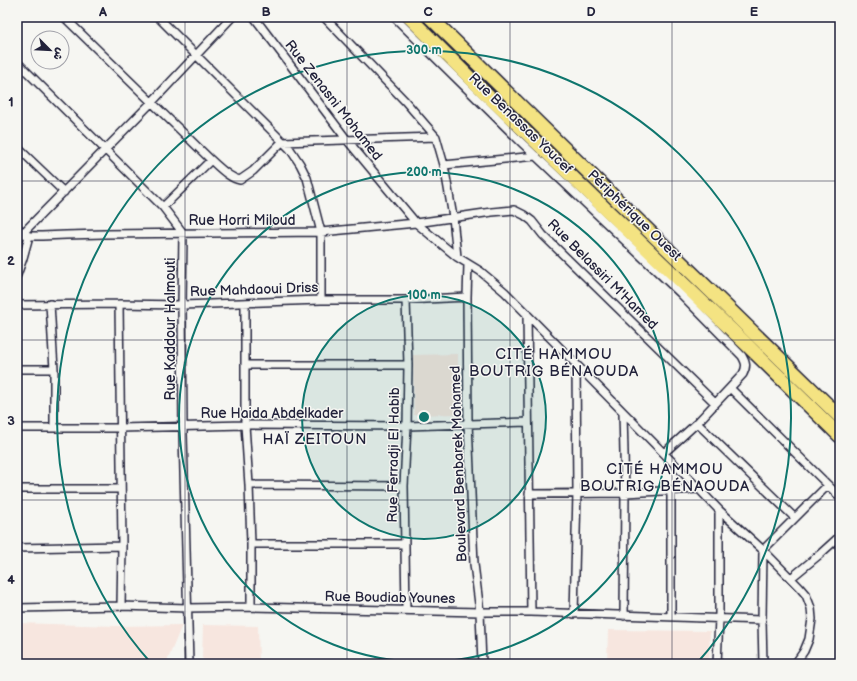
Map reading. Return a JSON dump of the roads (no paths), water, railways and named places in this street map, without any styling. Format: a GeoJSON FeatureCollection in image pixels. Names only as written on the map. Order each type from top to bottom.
{"type":"FeatureCollection","features":[{"type":"Feature","properties":{"kind":"highway","name":"Périphérique Ouest"},"geometry":{"type":"LineString","coordinates":[[409,17],[486,94],[840,436]]}},
{"type":"Feature","properties":{"kind":"highway","name":"Périphérique Ouest"},"geometry":{"type":"LineString","coordinates":[[430,17],[840,416]]}},
{"type":"Feature","properties":{"kind":"street"},"geometry":{"type":"LineString","coordinates":[[64,17],[211,160],[236,179],[240,180],[253,171],[282,142],[436,137]]}},
{"type":"Feature","properties":{"kind":"street"},"geometry":{"type":"LineString","coordinates":[[158,17],[290,149],[297,159],[307,178],[321,232],[321,300]]}},
{"type":"Feature","properties":{"kind":"street"},"geometry":{"type":"LineString","coordinates":[[17,239],[26,234],[64,192],[232,17]]}},
{"type":"Feature","properties":{"kind":"street","name":"Rue Zenasni Mohamed"},"geometry":{"type":"LineString","coordinates":[[254,17],[347,140],[416,223],[457,257],[480,272],[505,292],[698,489],[763,550],[806,595],[811,608],[812,619],[809,639],[804,651],[795,664]]}},
{"type":"Feature","properties":{"kind":"street"},"geometry":{"type":"LineString","coordinates":[[324,17],[405,101],[436,137],[444,165],[453,217],[457,257]]}},
{"type":"Feature","properties":{"kind":"street","name":"Rue Benassas Youcef"},"geometry":{"type":"LineString","coordinates":[[394,17],[536,156],[680,293],[742,356],[746,362],[743,374],[697,423],[664,453]]}},
{"type":"Feature","properties":{"kind":"street"},"geometry":{"type":"LineString","coordinates":[[17,62],[163,207],[183,233]]}},
{"type":"Feature","properties":{"kind":"street"},"geometry":{"type":"LineString","coordinates":[[17,147],[64,192]]}},
{"type":"Feature","properties":{"kind":"street"},"geometry":{"type":"LineString","coordinates":[[444,165],[536,156]]}},
{"type":"Feature","properties":{"kind":"street"},"geometry":{"type":"LineString","coordinates":[[163,207],[211,160]]}},
{"type":"Feature","properties":{"kind":"street","name":"Rue Belassiri M'Hamed"},"geometry":{"type":"LineString","coordinates":[[453,217],[514,210],[524,215],[532,221],[543,235],[715,403]]}},
{"type":"Feature","properties":{"kind":"street","name":"Rue Horri Miloud"},"geometry":{"type":"LineString","coordinates":[[26,234],[321,232],[416,223],[453,217]]}},
{"type":"Feature","properties":{"kind":"street"},"geometry":{"type":"LineString","coordinates":[[17,227],[26,234]]}},
{"type":"Feature","properties":{"kind":"street","name":"Rue Kaddour Halmouti"},"geometry":{"type":"LineString","coordinates":[[183,233],[183,426],[189,664]]}},
{"type":"Feature","properties":{"kind":"street"},"geometry":{"type":"LineString","coordinates":[[17,275],[23,258],[26,234]]}},
{"type":"Feature","properties":{"kind":"street","name":"Boulevard Benbarek Mohamed"},"geometry":{"type":"LineString","coordinates":[[468,264],[468,423],[474,564],[480,612],[482,664]]}},
{"type":"Feature","properties":{"kind":"street","name":"Rue Mahdaoui Driss"},"geometry":{"type":"LineString","coordinates":[[17,305],[182,305],[321,300],[406,300],[467,297]]}},
{"type":"Feature","properties":{"kind":"street","name":"Rue Ferradji El Habib"},"geometry":{"type":"LineString","coordinates":[[406,300],[408,365],[404,486],[406,610]]}},
{"type":"Feature","properties":{"kind":"street"},"geometry":{"type":"LineString","coordinates":[[245,303],[245,426],[251,544],[251,607]]}},
{"type":"Feature","properties":{"kind":"street"},"geometry":{"type":"LineString","coordinates":[[50,304],[54,369],[54,428]]}},
{"type":"Feature","properties":{"kind":"street"},"geometry":{"type":"LineString","coordinates":[[119,304],[122,546],[121,606]]}},
{"type":"Feature","properties":{"kind":"street"},"geometry":{"type":"LineString","coordinates":[[527,314],[531,612]]}},
{"type":"Feature","properties":{"kind":"street"},"geometry":{"type":"LineString","coordinates":[[245,366],[408,365]]}},
{"type":"Feature","properties":{"kind":"street"},"geometry":{"type":"LineString","coordinates":[[574,614],[577,494],[576,365]]}},
{"type":"Feature","properties":{"kind":"street"},"geometry":{"type":"LineString","coordinates":[[17,369],[54,369]]}},
{"type":"Feature","properties":{"kind":"street"},"geometry":{"type":"LineString","coordinates":[[730,388],[840,497]]}},
{"type":"Feature","properties":{"kind":"street"},"geometry":{"type":"LineString","coordinates":[[623,413],[625,493],[624,616]]}},
{"type":"Feature","properties":{"kind":"street","name":"Rue Haida Abdelkader"},"geometry":{"type":"LineString","coordinates":[[17,428],[407,426],[528,422]]}},
{"type":"Feature","properties":{"kind":"street"},"geometry":{"type":"LineString","coordinates":[[697,423],[795,518]]}},
{"type":"Feature","properties":{"kind":"street"},"geometry":{"type":"LineString","coordinates":[[249,485],[404,486]]}},
{"type":"Feature","properties":{"kind":"street"},"geometry":{"type":"LineString","coordinates":[[763,664],[763,550],[828,485]]}},
{"type":"Feature","properties":{"kind":"street"},"geometry":{"type":"LineString","coordinates":[[17,489],[121,489]]}},
{"type":"Feature","properties":{"kind":"street"},"geometry":{"type":"LineString","coordinates":[[529,494],[625,493],[698,489]]}},
{"type":"Feature","properties":{"kind":"street"},"geometry":{"type":"LineString","coordinates":[[671,490],[671,617]]}},
{"type":"Feature","properties":{"kind":"street"},"geometry":{"type":"LineString","coordinates":[[718,664],[719,510]]}},
{"type":"Feature","properties":{"kind":"street"},"geometry":{"type":"LineString","coordinates":[[791,578],[840,536]]}},
{"type":"Feature","properties":{"kind":"street"},"geometry":{"type":"LineString","coordinates":[[251,544],[405,544]]}},
{"type":"Feature","properties":{"kind":"street"},"geometry":{"type":"LineString","coordinates":[[17,548],[122,546]]}},
{"type":"Feature","properties":{"kind":"street","name":"Rue Boudiab Younes"},"geometry":{"type":"LineString","coordinates":[[17,608],[121,606],[188,608],[251,607],[531,612],[762,620]]}},
{"type":"Feature","properties":{"kind":"district","name":"CITÉ HAMMOU BOUTRIG BÉNAOUDA"},"geometry":{"type":"Point","coordinates":[554,362]}},
{"type":"Feature","properties":{"kind":"district","name":"HAÏ ZEITOUN"},"geometry":{"type":"Point","coordinates":[315,439]}},
{"type":"Feature","properties":{"kind":"district","name":"CITÉ HAMMOU BOUTRIG BÉNAOUDA"},"geometry":{"type":"Point","coordinates":[665,478]}}]}
